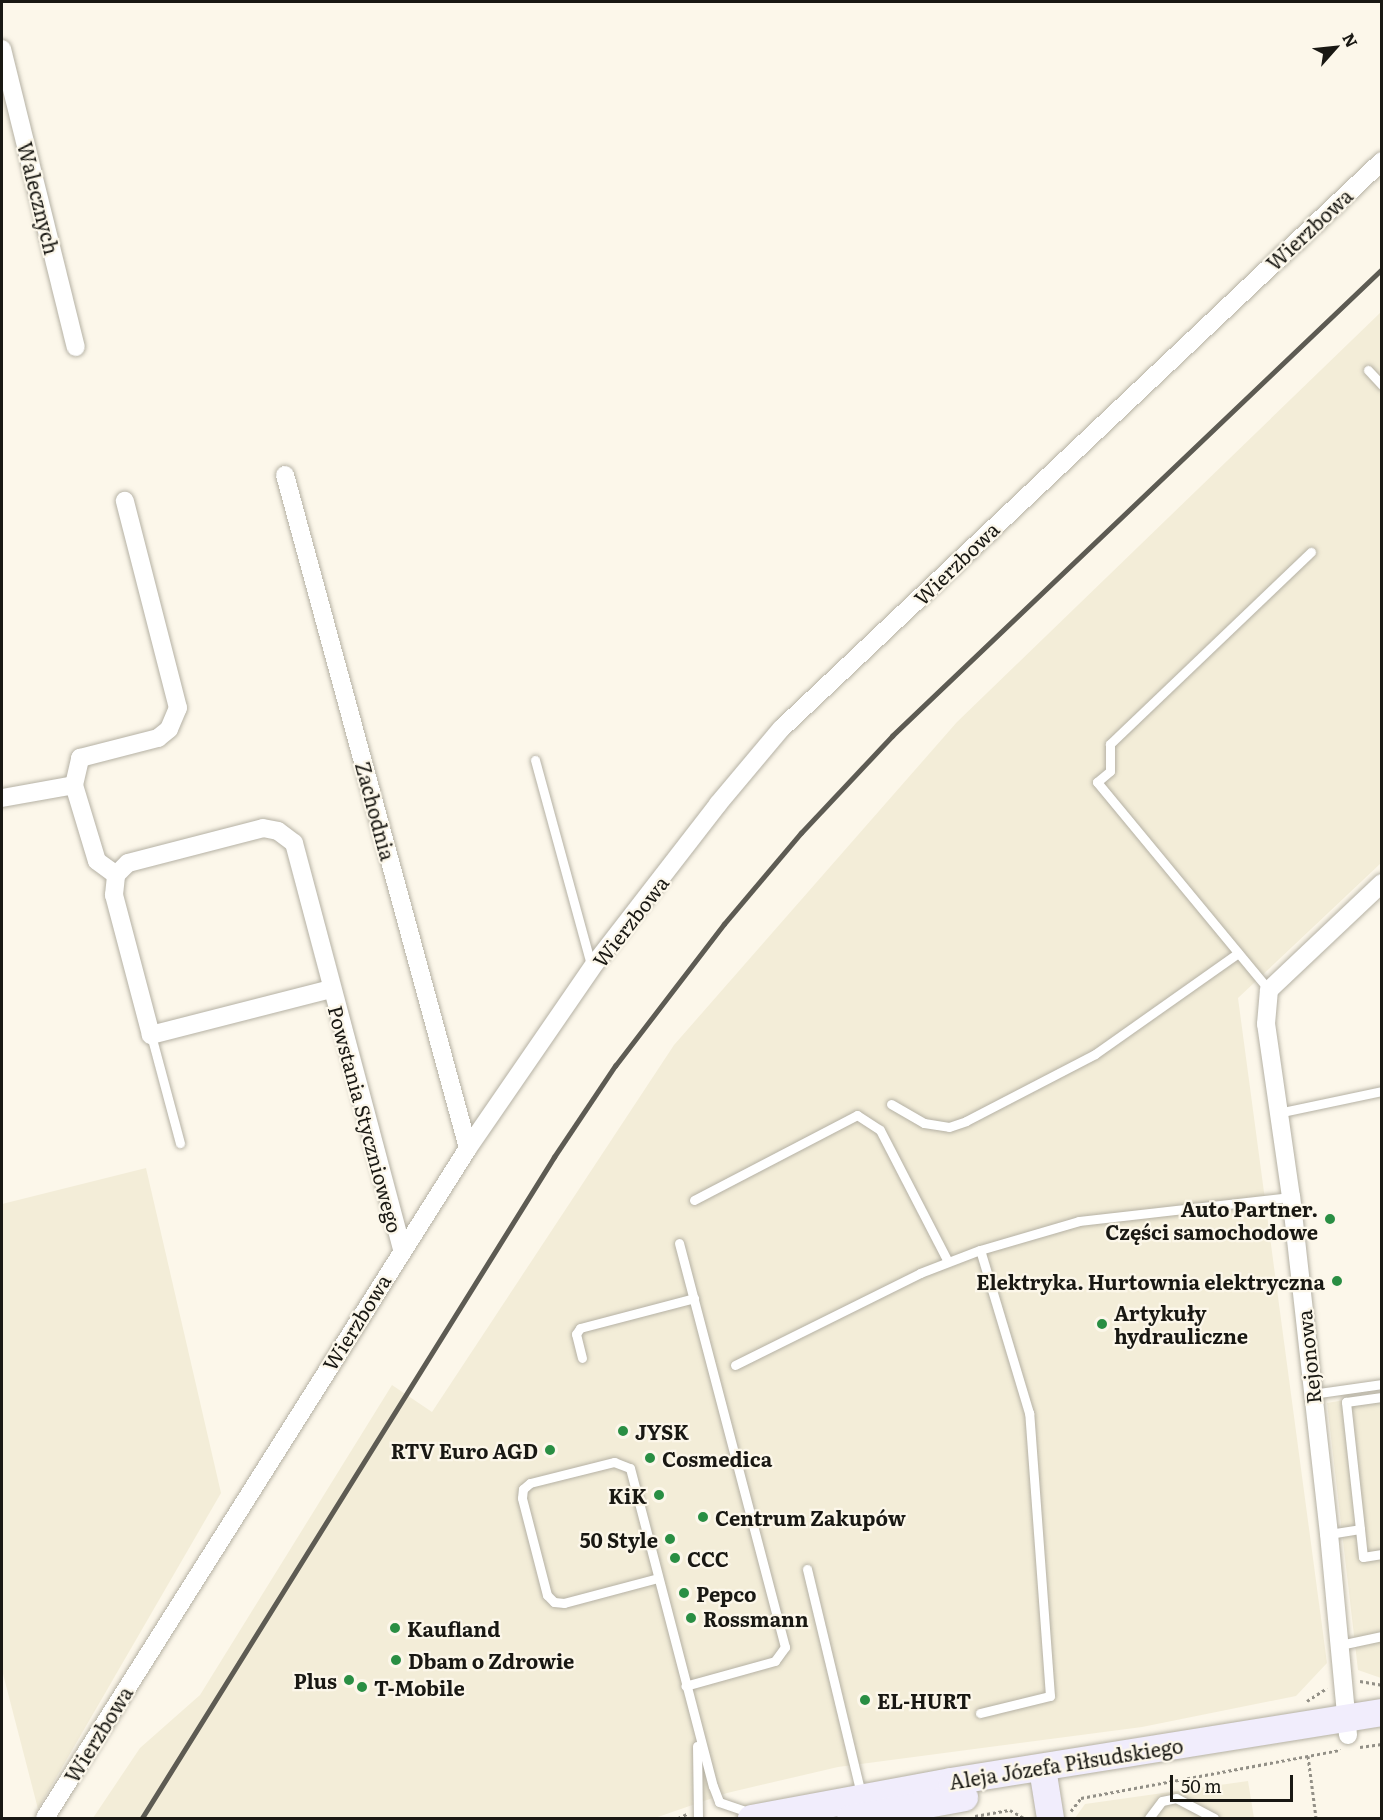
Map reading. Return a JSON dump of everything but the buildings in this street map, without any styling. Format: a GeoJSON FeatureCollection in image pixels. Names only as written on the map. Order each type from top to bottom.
{"type":"FeatureCollection","features":[{"type":"Feature","properties":{"kind":"main road","name":"Aleja Józefa Piłsudskiego"},"geometry":{"type":"LineString","coordinates":[[758,1817],[856,1807],[1347,1727],[1382,1712]]}},
{"type":"Feature","properties":{"kind":"main road","name":"Aleja Józefa Piłsudskiego"},"geometry":{"type":"LineString","coordinates":[[1347,1727],[1382,1730]]}},
{"type":"Feature","properties":{"kind":"main road"},"geometry":{"type":"LineString","coordinates":[[1043,1776],[1058,1817]]}},
{"type":"Feature","properties":{"kind":"street","name":"Walecznych"},"geometry":{"type":"LineString","coordinates":[[2,49],[76,347]]}},
{"type":"Feature","properties":{"kind":"street","name":"Wierzbowa"},"geometry":{"type":"LineString","coordinates":[[45,1818],[402,1249],[468,1148],[592,968],[781,729],[1382,161]]}},
{"type":"Feature","properties":{"kind":"street","name":"Zachodnia"},"geometry":{"type":"LineString","coordinates":[[285,475],[468,1148]]}},
{"type":"Feature","properties":{"kind":"street"},"geometry":{"type":"LineString","coordinates":[[125,501],[178,708],[175,720],[158,738],[80,758],[74,784],[97,861],[116,875],[114,895],[151,1035]]}},
{"type":"Feature","properties":{"kind":"street"},"geometry":{"type":"LineString","coordinates":[[2,798],[74,784]]}},
{"type":"Feature","properties":{"kind":"street","name":"Powstania Styczniowego"},"geometry":{"type":"LineString","coordinates":[[116,875],[128,863],[263,828],[278,831],[294,843],[402,1249]]}},
{"type":"Feature","properties":{"kind":"street"},"geometry":{"type":"LineString","coordinates":[[1269,990],[1382,883]]}},
{"type":"Feature","properties":{"kind":"street","name":"Powstania Styczniowego"},"geometry":{"type":"LineString","coordinates":[[151,1035],[331,989]]}},
{"type":"Feature","properties":{"kind":"street","name":"Rejonowa"},"geometry":{"type":"LineString","coordinates":[[1269,990],[1266,1024],[1290,1197],[1329,1534],[1347,1727]]}},
{"type":"Feature","properties":{"kind":"lane"},"geometry":{"type":"LineString","coordinates":[[1368,370],[1382,385]]}},
{"type":"Feature","properties":{"kind":"lane"},"geometry":{"type":"LineString","coordinates":[[1269,990],[1097,782],[1110,771],[1110,744],[1311,552]]}},
{"type":"Feature","properties":{"kind":"lane"},"geometry":{"type":"LineString","coordinates":[[535,760],[592,968]]}},
{"type":"Feature","properties":{"kind":"lane"},"geometry":{"type":"LineString","coordinates":[[891,1104],[924,1124],[949,1127],[966,1121],[1095,1054],[1238,953]]}},
{"type":"Feature","properties":{"kind":"lane"},"geometry":{"type":"LineString","coordinates":[[151,1035],[180,1143]]}},
{"type":"Feature","properties":{"kind":"lane"},"geometry":{"type":"LineString","coordinates":[[1278,1113],[1382,1091]]}},
{"type":"Feature","properties":{"kind":"lane"},"geometry":{"type":"LineString","coordinates":[[694,1200],[857,1115],[880,1130],[948,1262]]}},
{"type":"Feature","properties":{"kind":"lane"},"geometry":{"type":"LineString","coordinates":[[735,1365],[948,1262],[980,1250],[1078,1221],[1290,1197]]}},
{"type":"Feature","properties":{"kind":"lane"},"geometry":{"type":"LineString","coordinates":[[679,1243],[785,1647],[775,1661],[685,1686]]}},
{"type":"Feature","properties":{"kind":"lane"},"geometry":{"type":"LineString","coordinates":[[980,1250],[1029,1413],[1050,1696],[980,1713]]}},
{"type":"Feature","properties":{"kind":"lane"},"geometry":{"type":"LineString","coordinates":[[582,1358],[576,1334],[579,1328],[694,1298]]}},
{"type":"Feature","properties":{"kind":"lane"},"geometry":{"type":"LineString","coordinates":[[1312,1394],[1382,1384]]}},
{"type":"Feature","properties":{"kind":"lane"},"geometry":{"type":"LineString","coordinates":[[1382,1397],[1346,1402],[1363,1557],[1382,1554]]}},
{"type":"Feature","properties":{"kind":"lane"},"geometry":{"type":"LineString","coordinates":[[658,1578],[564,1603],[554,1602],[547,1595],[522,1498],[524,1489],[530,1483],[614,1462],[627,1465],[658,1578],[697,1731],[719,1802],[758,1817]]}},
{"type":"Feature","properties":{"kind":"lane"},"geometry":{"type":"LineString","coordinates":[[1329,1534],[1360,1529]]}},
{"type":"Feature","properties":{"kind":"lane"},"geometry":{"type":"LineString","coordinates":[[807,1569],[856,1807]]}},
{"type":"Feature","properties":{"kind":"lane"},"geometry":{"type":"LineString","coordinates":[[1340,1645],[1382,1636]]}},
{"type":"Feature","properties":{"kind":"lane"},"geometry":{"type":"LineString","coordinates":[[697,1731],[698,1818]]}},
{"type":"Feature","properties":{"kind":"lane"},"geometry":{"type":"LineString","coordinates":[[1149,1818],[1162,1801],[1176,1798],[1214,1818]]}},
{"type":"Feature","properties":{"kind":"path"},"geometry":{"type":"LineString","coordinates":[[1357,1682],[1371,1680],[1382,1685]]}},
{"type":"Feature","properties":{"kind":"path"},"geometry":{"type":"LineString","coordinates":[[1058,1817],[1081,1798],[1235,1773],[1308,1756],[1382,1744]]}},
{"type":"Feature","properties":{"kind":"path"},"geometry":{"type":"LineString","coordinates":[[1308,1756],[1317,1818]]}},
{"type":"Feature","properties":{"kind":"path"},"geometry":{"type":"LineString","coordinates":[[971,1817],[1010,1810],[1024,1818]]}},
{"type":"Feature","properties":{"kind":"shaded area"},"geometry":{"type":"Polygon","coordinates":[[[1381,312],[1381,863],[1238,998],[1327,1663],[1296,1696],[1142,1727],[838,1767],[727,1793],[655,1818],[93,1818],[140,1748],[200,1695],[392,1385],[432,1412],[674,1045],[957,722],[1381,312]]]}},
{"type":"Feature","properties":{"kind":"shaded area"},"geometry":{"type":"Polygon","coordinates":[[[146,1168],[221,1493],[38,1809],[2,1670],[2,1204],[146,1168]]]}},
{"type":"Feature","properties":{"kind":"shaded area"},"geometry":{"type":"Polygon","coordinates":[[[1381,1394],[1381,1678],[1358,1670],[1327,1403],[1381,1394]]]}},
{"type":"Feature","properties":{"kind":"shaded area"},"geometry":{"type":"Polygon","coordinates":[[[1248,1781],[1254,1818],[1075,1818],[1085,1804],[1248,1781]]]}},
{"type":"Feature","properties":{"kind":"railway"},"geometry":{"type":"LineString","coordinates":[[142,1818],[554,1157],[615,1066],[724,924],[801,833],[892,736],[1382,269]]}},
{"type":"Feature","properties":{"kind":"place","name":"Auto Partner. Części samochodowe"},"geometry":{"type":"Point","coordinates":[1330,1219]}},
{"type":"Feature","properties":{"kind":"place","name":"Elektryka. Hurtownia elektryczna"},"geometry":{"type":"Point","coordinates":[1337,1281]}},
{"type":"Feature","properties":{"kind":"place","name":"Artykuły hydrauliczne"},"geometry":{"type":"Point","coordinates":[1102,1324]}},
{"type":"Feature","properties":{"kind":"place","name":"JYSK"},"geometry":{"type":"Point","coordinates":[623,1431]}},
{"type":"Feature","properties":{"kind":"place","name":"RTV Euro AGD"},"geometry":{"type":"Point","coordinates":[550,1450]}},
{"type":"Feature","properties":{"kind":"place","name":"Cosmedica"},"geometry":{"type":"Point","coordinates":[650,1458]}},
{"type":"Feature","properties":{"kind":"place","name":"KiK"},"geometry":{"type":"Point","coordinates":[659,1495]}},
{"type":"Feature","properties":{"kind":"place","name":"Centrum Zakupów"},"geometry":{"type":"Point","coordinates":[703,1517]}},
{"type":"Feature","properties":{"kind":"place","name":"50 Style"},"geometry":{"type":"Point","coordinates":[670,1539]}},
{"type":"Feature","properties":{"kind":"place","name":"CCC"},"geometry":{"type":"Point","coordinates":[675,1558]}},
{"type":"Feature","properties":{"kind":"place","name":"Pepco"},"geometry":{"type":"Point","coordinates":[684,1593]}},
{"type":"Feature","properties":{"kind":"place","name":"Rossmann"},"geometry":{"type":"Point","coordinates":[691,1618]}},
{"type":"Feature","properties":{"kind":"place","name":"Kaufland"},"geometry":{"type":"Point","coordinates":[395,1628]}},
{"type":"Feature","properties":{"kind":"place","name":"Dbam o Zdrowie"},"geometry":{"type":"Point","coordinates":[396,1660]}},
{"type":"Feature","properties":{"kind":"place","name":"Plus"},"geometry":{"type":"Point","coordinates":[349,1680]}},
{"type":"Feature","properties":{"kind":"place","name":"T-Mobile"},"geometry":{"type":"Point","coordinates":[362,1687]}},
{"type":"Feature","properties":{"kind":"place","name":"EL-HURT"},"geometry":{"type":"Point","coordinates":[865,1700]}}]}
